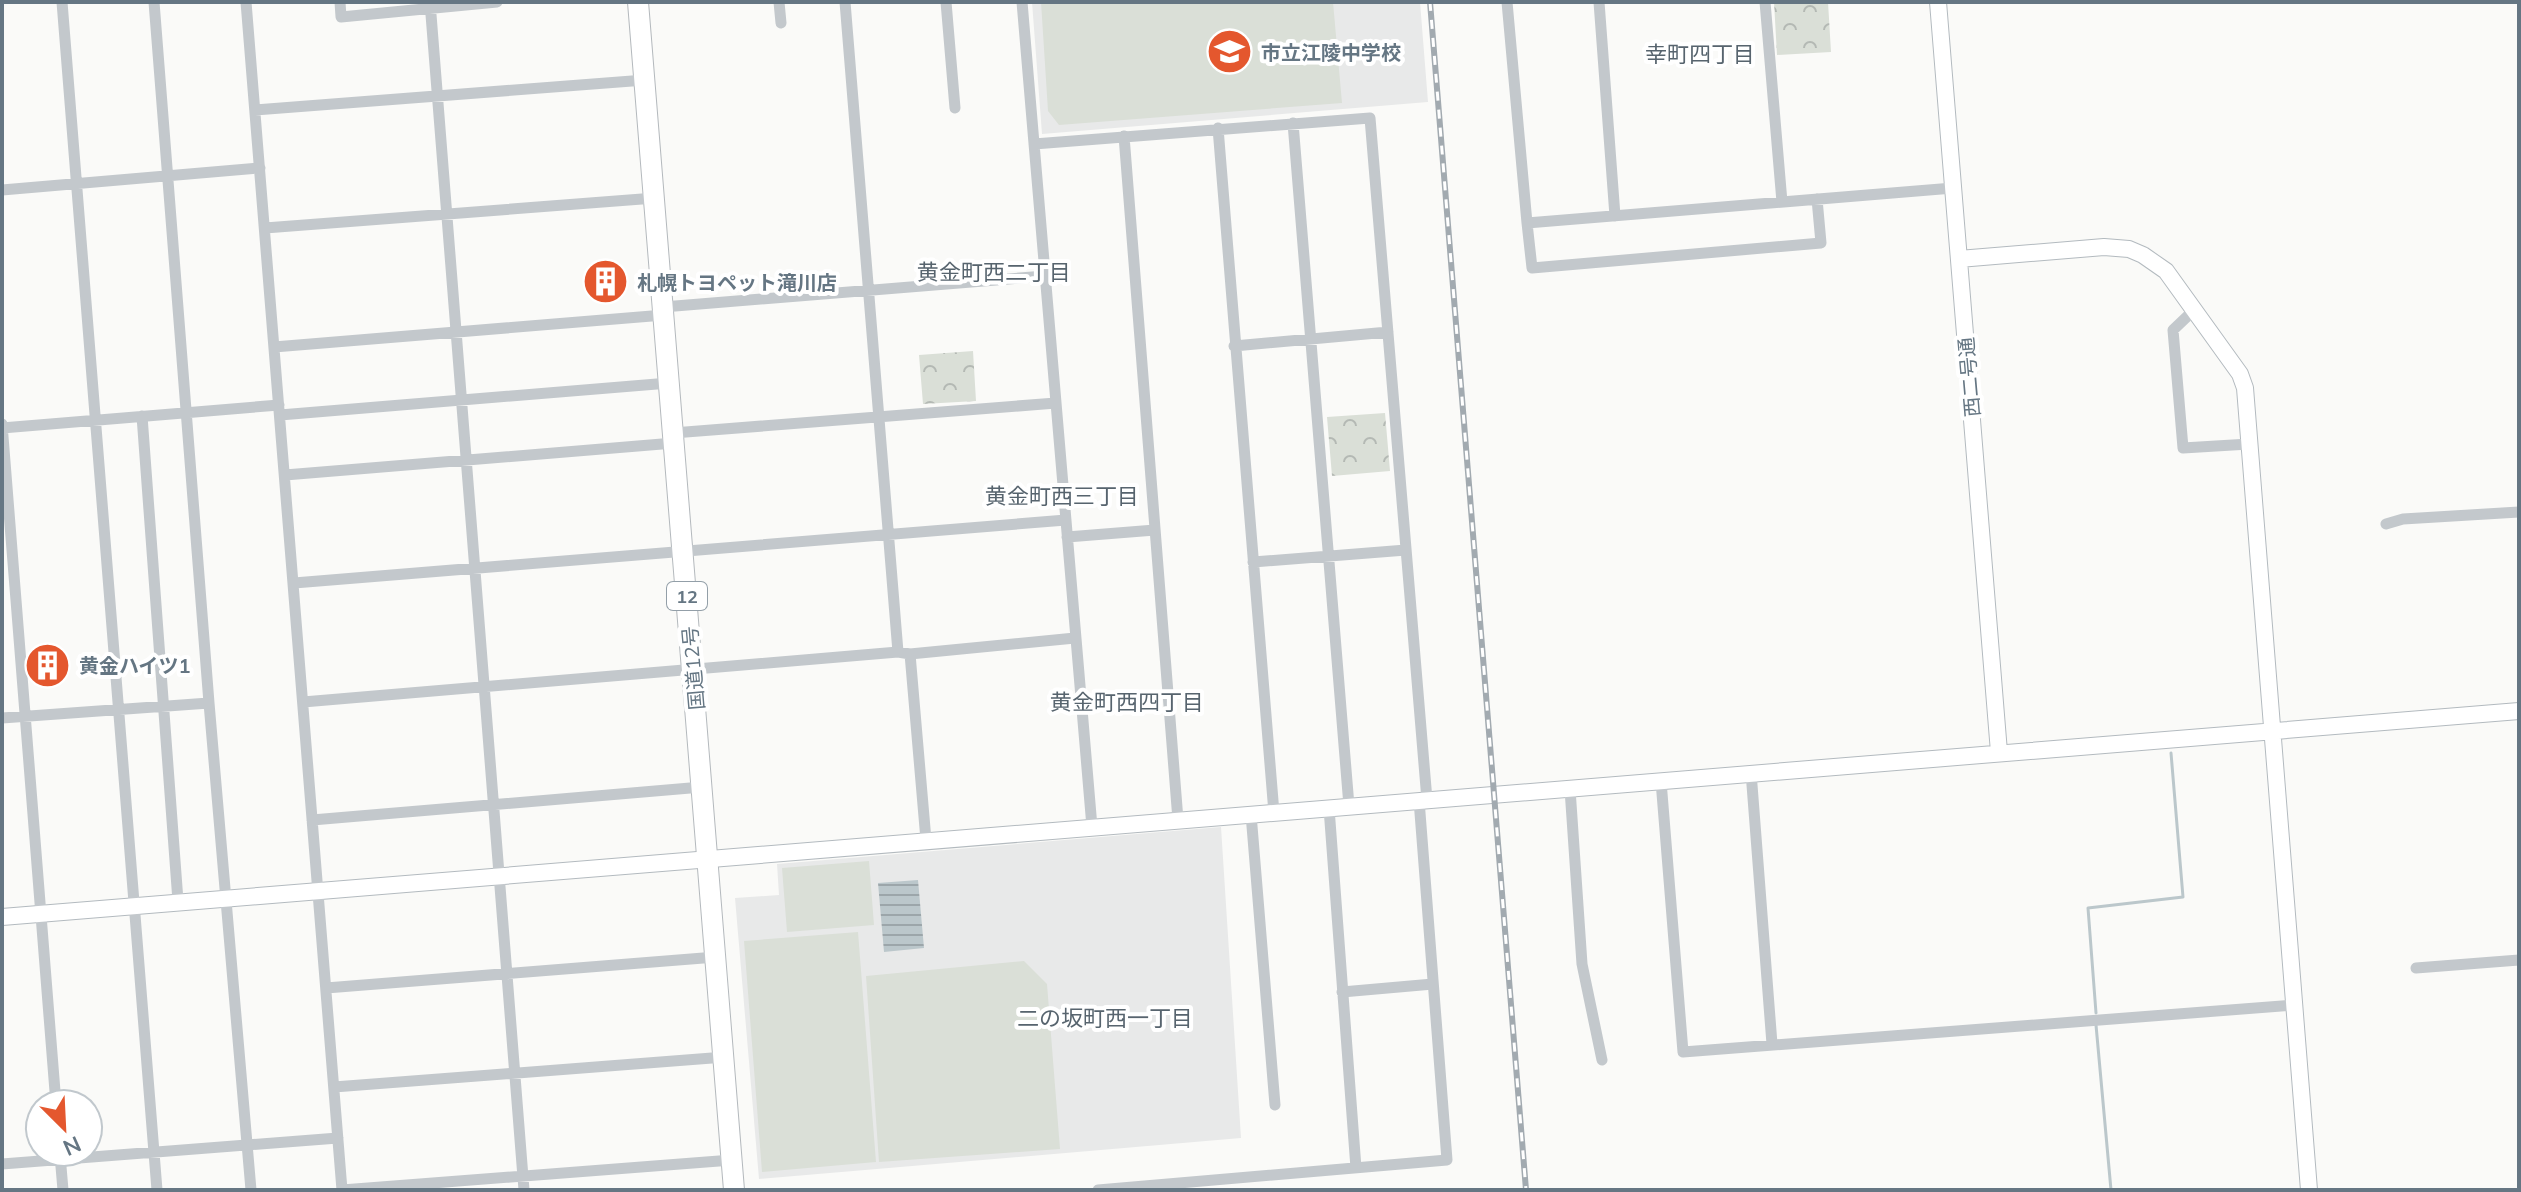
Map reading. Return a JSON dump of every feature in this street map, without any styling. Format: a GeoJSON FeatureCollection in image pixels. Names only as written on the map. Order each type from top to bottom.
{"type":"FeatureCollection","features":[{"type":"Feature","properties":{"kind":"highway","name":"国道12号"},"geometry":{"type":"LineString","coordinates":[[638,2],[734,1190]]}},
{"type":"Feature","properties":{"kind":"street"},"geometry":{"type":"LineString","coordinates":[[62,2],[157,1190]]}},
{"type":"Feature","properties":{"kind":"street"},"geometry":{"type":"LineString","coordinates":[[154,2],[251,1190]]}},
{"type":"Feature","properties":{"kind":"street"},"geometry":{"type":"LineString","coordinates":[[246,2],[342,1190],[732,1160]]}},
{"type":"Feature","properties":{"kind":"street"},"geometry":{"type":"LineString","coordinates":[[340,2],[341,17],[430,5],[497,2]]}},
{"type":"Feature","properties":{"kind":"street"},"geometry":{"type":"LineString","coordinates":[[779,2],[781,23]]}},
{"type":"Feature","properties":{"kind":"street"},"geometry":{"type":"LineString","coordinates":[[845,2],[889,534],[926,840]]}},
{"type":"Feature","properties":{"kind":"street"},"geometry":{"type":"LineString","coordinates":[[946,2],[955,108]]}},
{"type":"Feature","properties":{"kind":"street"},"geometry":{"type":"LineString","coordinates":[[1022,2],[1092,827]]}},
{"type":"Feature","properties":{"kind":"street"},"geometry":{"type":"LineString","coordinates":[[1507,2],[1532,268],[1821,243],[1817,199]]}},
{"type":"Feature","properties":{"kind":"street"},"geometry":{"type":"LineString","coordinates":[[1599,2],[1615,216]]}},
{"type":"Feature","properties":{"kind":"street"},"geometry":{"type":"LineString","coordinates":[[1765,2],[1782,202]]}},
{"type":"Feature","properties":{"kind":"street","name":"西二号通"},"geometry":{"type":"LineString","coordinates":[[1938,2],[1999,752]]}},
{"type":"Feature","properties":{"kind":"street"},"geometry":{"type":"LineString","coordinates":[[430,5],[524,1190]]}},
{"type":"Feature","properties":{"kind":"street"},"geometry":{"type":"LineString","coordinates":[[255,110],[645,80]]}},
{"type":"Feature","properties":{"kind":"street"},"geometry":{"type":"LineString","coordinates":[[1034,144],[1370,118],[1406,550],[1447,1160],[1098,1190]]}},
{"type":"Feature","properties":{"kind":"street"},"geometry":{"type":"LineString","coordinates":[[1293,123],[1349,806]]}},
{"type":"Feature","properties":{"kind":"street"},"geometry":{"type":"LineString","coordinates":[[1218,128],[1274,813]]}},
{"type":"Feature","properties":{"kind":"street"},"geometry":{"type":"LineString","coordinates":[[1124,136],[1178,820]]}},
{"type":"Feature","properties":{"kind":"street"},"geometry":{"type":"LineString","coordinates":[[2,190],[260,168]]}},
{"type":"Feature","properties":{"kind":"street"},"geometry":{"type":"LineString","coordinates":[[1527,223],[1953,188]]}},
{"type":"Feature","properties":{"kind":"street"},"geometry":{"type":"LineString","coordinates":[[265,228],[655,198]]}},
{"type":"Feature","properties":{"kind":"street"},"geometry":{"type":"LineString","coordinates":[[1959,259],[2104,247],[2129,249],[2166,271],[2240,374],[2245,388],[2309,1190]]}},
{"type":"Feature","properties":{"kind":"street"},"geometry":{"type":"LineString","coordinates":[[274,347],[1045,276]]}},
{"type":"Feature","properties":{"kind":"street"},"geometry":{"type":"LineString","coordinates":[[2194,310],[2173,330],[2183,448],[2249,444]]}},
{"type":"Feature","properties":{"kind":"street"},"geometry":{"type":"LineString","coordinates":[[1234,346],[1388,332]]}},
{"type":"Feature","properties":{"kind":"street"},"geometry":{"type":"LineString","coordinates":[[55,1088],[2,427],[669,383]]}},
{"type":"Feature","properties":{"kind":"street"},"geometry":{"type":"LineString","coordinates":[[285,475],[1056,403]]}},
{"type":"Feature","properties":{"kind":"street"},"geometry":{"type":"LineString","coordinates":[[142,416],[178,901]]}},
{"type":"Feature","properties":{"kind":"street"},"geometry":{"type":"LineString","coordinates":[[2386,524],[2403,519],[2519,512]]}},
{"type":"Feature","properties":{"kind":"street"},"geometry":{"type":"LineString","coordinates":[[294,583],[1066,520]]}},
{"type":"Feature","properties":{"kind":"street"},"geometry":{"type":"LineString","coordinates":[[1067,537],[1155,530]]}},
{"type":"Feature","properties":{"kind":"street"},"geometry":{"type":"LineString","coordinates":[[1253,562],[1406,550]]}},
{"type":"Feature","properties":{"kind":"street"},"geometry":{"type":"LineString","coordinates":[[303,702],[1075,638]]}},
{"type":"Feature","properties":{"kind":"street"},"geometry":{"type":"LineString","coordinates":[[2,718],[209,703]]}},
{"type":"Feature","properties":{"kind":"street"},"geometry":{"type":"LineString","coordinates":[[2,917],[2519,711]]}},
{"type":"Feature","properties":{"kind":"street"},"geometry":{"type":"LineString","coordinates":[[1751,772],[1772,1044]]}},
{"type":"Feature","properties":{"kind":"street"},"geometry":{"type":"LineString","coordinates":[[1661,781],[1683,1052],[2295,1005]]}},
{"type":"Feature","properties":{"kind":"street"},"geometry":{"type":"LineString","coordinates":[[312,820],[702,787]]}},
{"type":"Feature","properties":{"kind":"street"},"geometry":{"type":"LineString","coordinates":[[1570,789],[1582,964],[1602,1060]]}},
{"type":"Feature","properties":{"kind":"street"},"geometry":{"type":"LineString","coordinates":[[1329,808],[1356,1168]]}},
{"type":"Feature","properties":{"kind":"street"},"geometry":{"type":"LineString","coordinates":[[1251,814],[1275,1105]]}},
{"type":"Feature","properties":{"kind":"street"},"geometry":{"type":"LineString","coordinates":[[326,988],[716,957]]}},
{"type":"Feature","properties":{"kind":"street"},"geometry":{"type":"LineString","coordinates":[[2416,968],[2519,960]]}},
{"type":"Feature","properties":{"kind":"street"},"geometry":{"type":"LineString","coordinates":[[1342,992],[1433,984]]}},
{"type":"Feature","properties":{"kind":"street"},"geometry":{"type":"LineString","coordinates":[[334,1087],[725,1057]]}},
{"type":"Feature","properties":{"kind":"street"},"geometry":{"type":"LineString","coordinates":[[104,1153],[338,1138]]}},
{"type":"Feature","properties":{"kind":"street"},"geometry":{"type":"LineString","coordinates":[[2,1164],[24,1161]]}},
{"type":"Feature","properties":{"kind":"street"},"geometry":{"type":"LineString","coordinates":[[61,1168],[63,1190]]}},
{"type":"Feature","properties":{"kind":"shaded area","name":"市立江陵中学校"},"geometry":{"type":"Polygon","coordinates":[[[1032,2],[1420,2],[1428,102],[1042,134],[1032,2]]]}},
{"type":"Feature","properties":{"kind":"shaded area"},"geometry":{"type":"Polygon","coordinates":[[[1221,827],[1241,1138],[759,1179],[735,898],[779,895],[777,864],[1221,827]]]}},
{"type":"Feature","properties":{"kind":"shaded area"},"geometry":{"type":"Polygon","coordinates":[[[918,880],[924,948],[884,952],[878,883],[918,880]]]}},
{"type":"Feature","properties":{"kind":"green space","name":"市立江陵中学校"},"geometry":{"type":"Polygon","coordinates":[[[1041,2],[1333,2],[1342,103],[1059,125],[1048,111],[1041,2]]]}},
{"type":"Feature","properties":{"kind":"green space"},"geometry":{"type":"Polygon","coordinates":[[[1774,2],[1828,2],[1831,52],[1777,55],[1774,2]]]}},
{"type":"Feature","properties":{"kind":"green space"},"geometry":{"type":"Polygon","coordinates":[[[973,351],[976,401],[923,404],[919,355],[973,351]]]}},
{"type":"Feature","properties":{"kind":"green space"},"geometry":{"type":"Polygon","coordinates":[[[1385,413],[1390,471],[1332,476],[1327,417],[1385,413]]]}},
{"type":"Feature","properties":{"kind":"green space"},"geometry":{"type":"Polygon","coordinates":[[[869,861],[874,925],[787,932],[782,868],[869,861]]]}},
{"type":"Feature","properties":{"kind":"green space"},"geometry":{"type":"Polygon","coordinates":[[[858,932],[876,1162],[762,1172],[744,941],[858,932]]]}},
{"type":"Feature","properties":{"kind":"green space"},"geometry":{"type":"Polygon","coordinates":[[[1024,961],[1047,984],[1060,1149],[879,1162],[866,976],[1024,961]]]}},
{"type":"Feature","properties":{"kind":"waterway"},"geometry":{"type":"LineString","coordinates":[[2096,1013],[2088,908],[2183,897],[2171,753]]}},
{"type":"Feature","properties":{"kind":"waterway"},"geometry":{"type":"LineString","coordinates":[[2096,1025],[2111,1190]]}},
{"type":"Feature","properties":{"kind":"railway"},"geometry":{"type":"LineString","coordinates":[[1430,2],[1526,1190]]}},
{"type":"Feature","properties":{"kind":"place","name":"市立江陵中学校"},"geometry":{"type":"Point","coordinates":[1230,52]}},
{"type":"Feature","properties":{"kind":"place","name":"札幌トヨペット滝川店"},"geometry":{"type":"Point","coordinates":[606,282]}},
{"type":"Feature","properties":{"kind":"place","name":"黄金ハイツ1"},"geometry":{"type":"Point","coordinates":[48,665]}},
{"type":"Feature","properties":{"kind":"district","name":"幸町四丁目"},"geometry":{"type":"Point","coordinates":[1700,54]}},
{"type":"Feature","properties":{"kind":"district","name":"黄金町西二丁目"},"geometry":{"type":"Point","coordinates":[994,272]}},
{"type":"Feature","properties":{"kind":"district","name":"黄金町西三丁目"},"geometry":{"type":"Point","coordinates":[1062,496]}},
{"type":"Feature","properties":{"kind":"district","name":"黄金町西四丁目"},"geometry":{"type":"Point","coordinates":[1127,702]}},
{"type":"Feature","properties":{"kind":"district","name":"二の坂町西一丁目"},"geometry":{"type":"Point","coordinates":[1105,1018]}}]}
